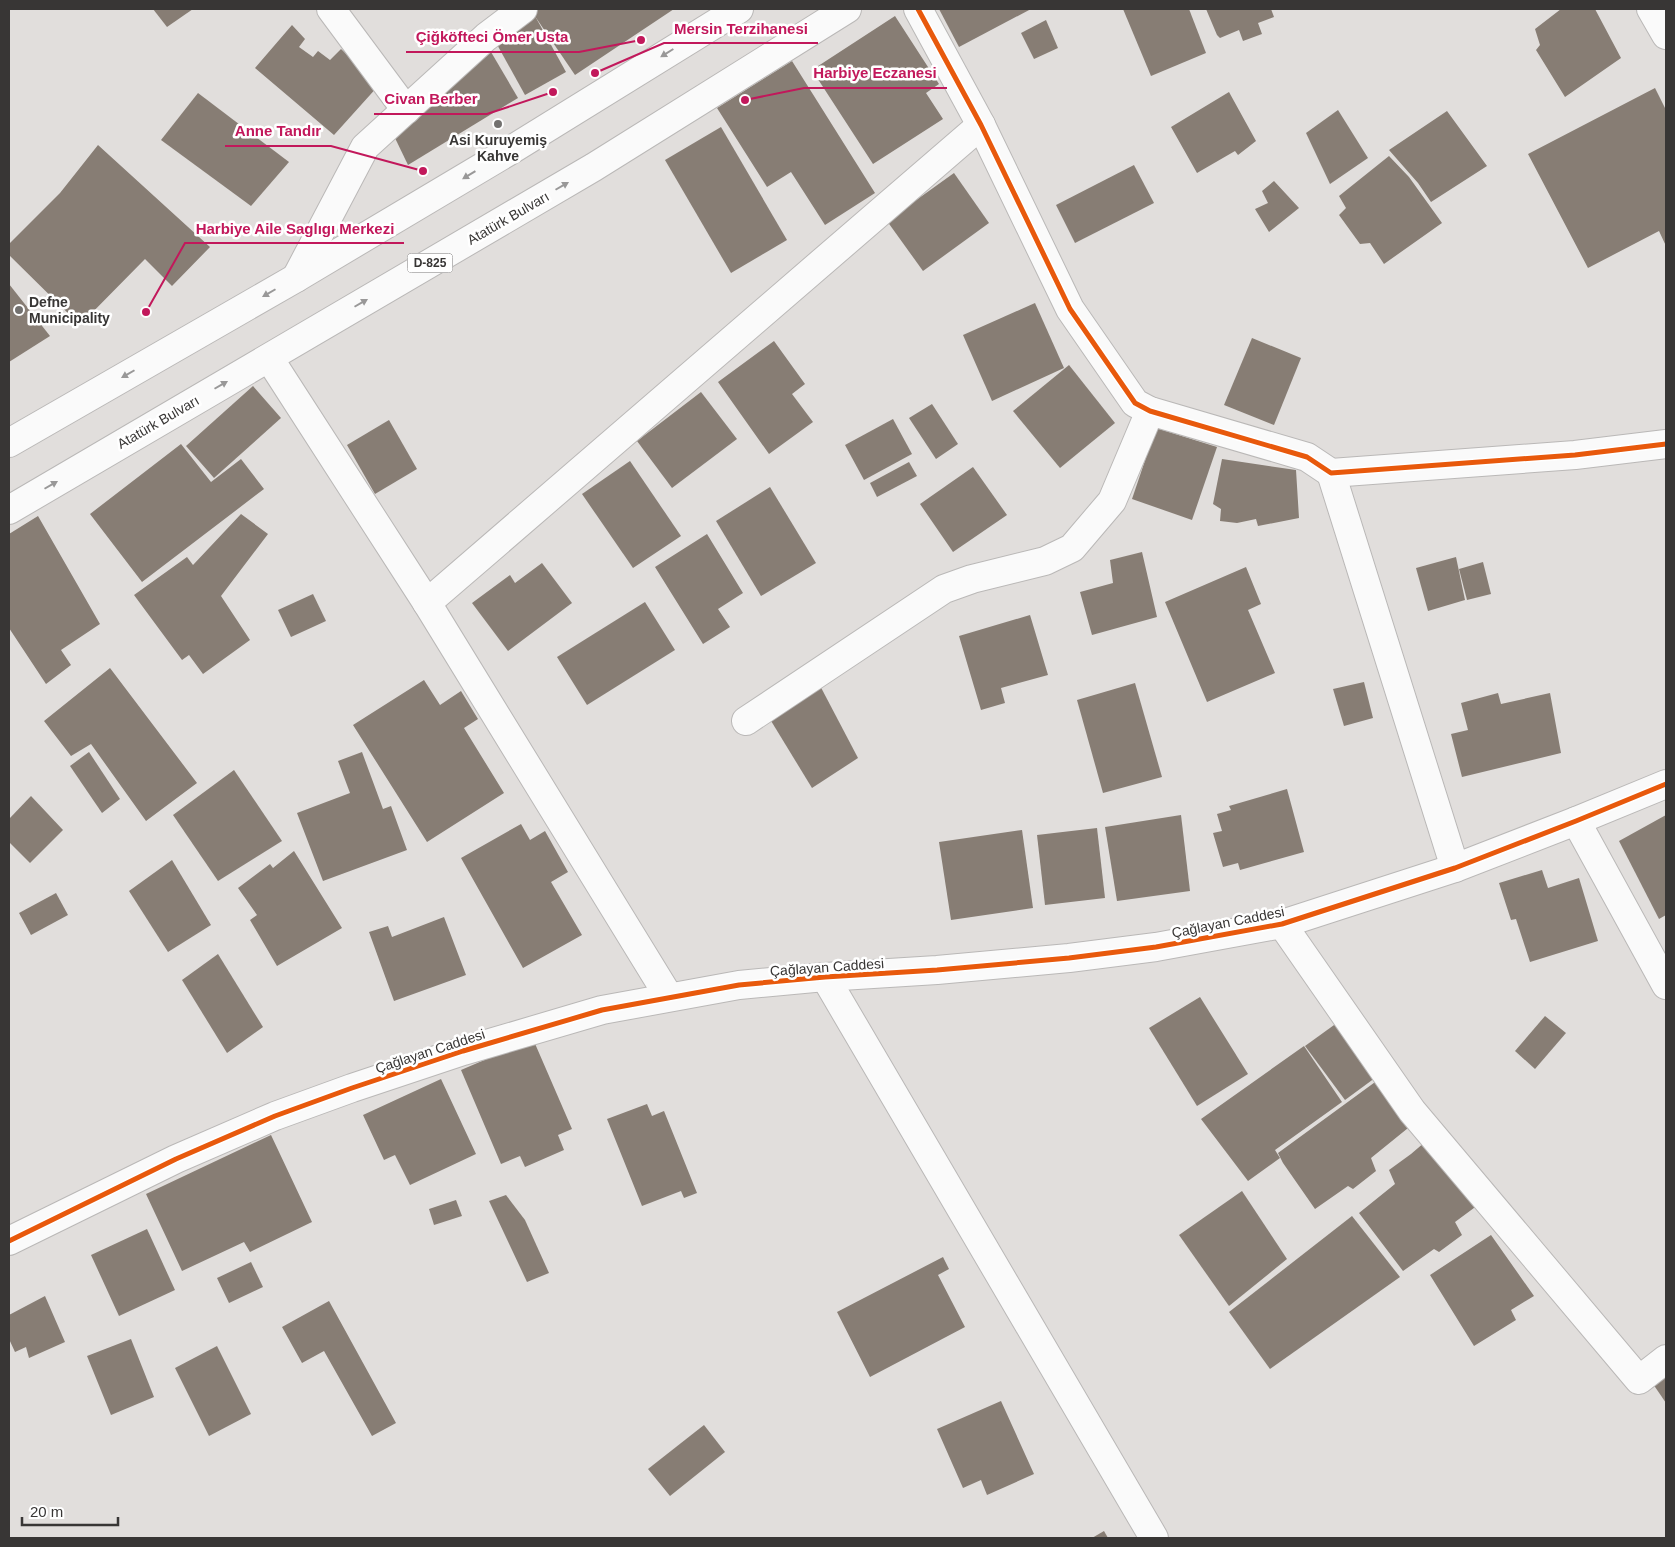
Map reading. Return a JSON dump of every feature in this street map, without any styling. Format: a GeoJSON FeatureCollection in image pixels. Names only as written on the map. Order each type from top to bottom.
{"type":"FeatureCollection","features":[{"type":"Feature","properties":{"kind":"main road"},"geometry":{"type":"LineString","coordinates":[[331,9],[406,110]]}},
{"type":"Feature","properties":{"kind":"main road"},"geometry":{"type":"LineString","coordinates":[[296,278],[365,147],[486,38],[523,9]]}},
{"type":"Feature","properties":{"kind":"main road"},"geometry":{"type":"LineString","coordinates":[[9,443],[296,278],[511,150],[738,9]]}},
{"type":"Feature","properties":{"kind":"main road","name":"Atatürk Bulvarı"},"geometry":{"type":"LineString","coordinates":[[9,510],[594,167],[846,9]]}},
{"type":"Feature","properties":{"kind":"main road"},"geometry":{"type":"LineString","coordinates":[[918,9],[982,125],[1070,309],[1135,403],[1150,411],[1307,457],[1331,473],[1575,455],[1666,444]]}},
{"type":"Feature","properties":{"kind":"main road"},"geometry":{"type":"LineString","coordinates":[[1651,9],[1666,35]]}},
{"type":"Feature","properties":{"kind":"main road"},"geometry":{"type":"LineString","coordinates":[[427,602],[982,125]]}},
{"type":"Feature","properties":{"kind":"main road"},"geometry":{"type":"LineString","coordinates":[[269,358],[427,602],[670,997]]}},
{"type":"Feature","properties":{"kind":"main road"},"geometry":{"type":"LineString","coordinates":[[746,721],[944,589],[972,579],[1045,561],[1072,548],[1112,501],[1150,411]]}},
{"type":"Feature","properties":{"kind":"main road"},"geometry":{"type":"LineString","coordinates":[[1331,473],[1455,868]]}},
{"type":"Feature","properties":{"kind":"main road","name":"Çağlayan Caddesi"},"geometry":{"type":"LineString","coordinates":[[9,1241],[176,1159],[275,1116],[463,1051],[602,1010],[739,985],[1069,958],[1192,941],[1282,924],[1455,868],[1666,784]]}},
{"type":"Feature","properties":{"kind":"main road"},"geometry":{"type":"LineString","coordinates":[[1576,821],[1666,986]]}},
{"type":"Feature","properties":{"kind":"main road"},"geometry":{"type":"LineString","coordinates":[[1282,924],[1412,1111],[1639,1380],[1666,1359]]}},
{"type":"Feature","properties":{"kind":"main road"},"geometry":{"type":"LineString","coordinates":[[825,977],[1154,1538]]}},
{"type":"Feature","properties":{"kind":"building"},"geometry":{"type":"Polygon","coordinates":[[[153,9],[193,9],[167,27],[153,9]]]}},
{"type":"Feature","properties":{"kind":"building"},"geometry":{"type":"Polygon","coordinates":[[[530,9],[674,9],[575,75],[530,9]]]}},
{"type":"Feature","properties":{"kind":"building"},"geometry":{"type":"Polygon","coordinates":[[[939,9],[1031,9],[959,47],[939,9]]]}},
{"type":"Feature","properties":{"kind":"building"},"geometry":{"type":"Polygon","coordinates":[[[1123,9],[1189,9],[1206,53],[1151,76],[1123,9]]]}},
{"type":"Feature","properties":{"kind":"building"},"geometry":{"type":"Polygon","coordinates":[[[1206,9],[1271,9],[1274,17],[1258,23],[1262,34],[1243,41],[1239,30],[1220,38],[1206,9]]]}},
{"type":"Feature","properties":{"kind":"building"},"geometry":{"type":"Polygon","coordinates":[[[1561,9],[1595,9],[1621,58],[1565,97],[1536,50],[1540,45],[1535,29],[1561,9]]]}},
{"type":"Feature","properties":{"kind":"building"},"geometry":{"type":"Polygon","coordinates":[[[535,16],[566,72],[525,95],[494,39],[535,16]]]}},
{"type":"Feature","properties":{"kind":"building"},"geometry":{"type":"Polygon","coordinates":[[[895,16],[939,84],[926,93],[943,119],[873,164],[812,70],[895,16]]]}},
{"type":"Feature","properties":{"kind":"building"},"geometry":{"type":"Polygon","coordinates":[[[1046,20],[1058,48],[1034,59],[1021,33],[1046,20]]]}},
{"type":"Feature","properties":{"kind":"building"},"geometry":{"type":"Polygon","coordinates":[[[292,25],[305,39],[299,47],[313,57],[318,51],[330,60],[341,49],[379,85],[334,135],[255,68],[292,25]]]}},
{"type":"Feature","properties":{"kind":"building"},"geometry":{"type":"Polygon","coordinates":[[[491,52],[518,98],[408,165],[395,138],[491,52]]]}},
{"type":"Feature","properties":{"kind":"building"},"geometry":{"type":"Polygon","coordinates":[[[792,61],[875,193],[825,225],[791,172],[767,187],[717,108],[792,61]]]}},
{"type":"Feature","properties":{"kind":"building"},"geometry":{"type":"Polygon","coordinates":[[[1655,88],[1666,110],[1666,246],[1659,231],[1588,268],[1528,154],[1655,88]]]}},
{"type":"Feature","properties":{"kind":"building"},"geometry":{"type":"Polygon","coordinates":[[[1229,92],[1256,141],[1238,155],[1235,151],[1197,173],[1171,127],[1229,92]]]}},
{"type":"Feature","properties":{"kind":"building"},"geometry":{"type":"Polygon","coordinates":[[[198,93],[289,162],[251,206],[161,140],[198,93]]]}},
{"type":"Feature","properties":{"kind":"building"},"geometry":{"type":"Polygon","coordinates":[[[1338,110],[1368,158],[1330,184],[1306,133],[1338,110]]]}},
{"type":"Feature","properties":{"kind":"building"},"geometry":{"type":"Polygon","coordinates":[[[1447,111],[1487,166],[1431,202],[1418,183],[1389,150],[1447,111]]]}},
{"type":"Feature","properties":{"kind":"building"},"geometry":{"type":"Polygon","coordinates":[[[721,127],[787,240],[731,273],[665,160],[721,127]]]}},
{"type":"Feature","properties":{"kind":"building"},"geometry":{"type":"Polygon","coordinates":[[[98,145],[210,247],[172,286],[145,259],[80,325],[9,255],[9,244],[60,193],[98,145]]]}},
{"type":"Feature","properties":{"kind":"building"},"geometry":{"type":"Polygon","coordinates":[[[1389,156],[1409,177],[1442,223],[1384,264],[1370,243],[1360,244],[1339,215],[1346,208],[1339,196],[1389,156]]]}},
{"type":"Feature","properties":{"kind":"building"},"geometry":{"type":"Polygon","coordinates":[[[1134,165],[1154,203],[1075,243],[1056,205],[1134,165]]]}},
{"type":"Feature","properties":{"kind":"building"},"geometry":{"type":"Polygon","coordinates":[[[954,173],[989,223],[923,271],[887,221],[954,173]]]}},
{"type":"Feature","properties":{"kind":"building"},"geometry":{"type":"Polygon","coordinates":[[[1274,181],[1299,208],[1269,232],[1255,209],[1268,203],[1262,191],[1274,181]]]}},
{"type":"Feature","properties":{"kind":"building","name":"Defne Municipality"},"geometry":{"type":"Polygon","coordinates":[[[9,284],[50,336],[9,362],[9,284]]]}},
{"type":"Feature","properties":{"kind":"building"},"geometry":{"type":"Polygon","coordinates":[[[1035,303],[1064,368],[992,401],[963,335],[1035,303]]]}},
{"type":"Feature","properties":{"kind":"building"},"geometry":{"type":"Polygon","coordinates":[[[1252,338],[1301,358],[1274,425],[1224,405],[1252,338]]]}},
{"type":"Feature","properties":{"kind":"building"},"geometry":{"type":"Polygon","coordinates":[[[774,341],[805,384],[792,394],[813,422],[769,454],[718,382],[774,341]]]}},
{"type":"Feature","properties":{"kind":"building"},"geometry":{"type":"Polygon","coordinates":[[[1069,365],[1115,423],[1060,468],[1013,411],[1069,365]]]}},
{"type":"Feature","properties":{"kind":"building"},"geometry":{"type":"Polygon","coordinates":[[[253,386],[281,418],[214,478],[186,446],[253,386]]]}},
{"type":"Feature","properties":{"kind":"building"},"geometry":{"type":"Polygon","coordinates":[[[701,392],[737,439],[672,488],[637,441],[701,392]]]}},
{"type":"Feature","properties":{"kind":"building"},"geometry":{"type":"Polygon","coordinates":[[[932,404],[958,444],[936,459],[909,418],[932,404]]]}},
{"type":"Feature","properties":{"kind":"building"},"geometry":{"type":"Polygon","coordinates":[[[893,419],[912,454],[864,480],[845,445],[893,419]]]}},
{"type":"Feature","properties":{"kind":"building"},"geometry":{"type":"Polygon","coordinates":[[[389,420],[417,469],[375,494],[347,445],[389,420]]]}},
{"type":"Feature","properties":{"kind":"building"},"geometry":{"type":"Polygon","coordinates":[[[1156,428],[1217,447],[1192,520],[1132,499],[1156,428]]]}},
{"type":"Feature","properties":{"kind":"building"},"geometry":{"type":"Polygon","coordinates":[[[181,444],[211,482],[241,459],[264,489],[142,582],[90,514],[181,444]]]}},
{"type":"Feature","properties":{"kind":"building"},"geometry":{"type":"Polygon","coordinates":[[[1222,459],[1296,470],[1299,518],[1258,526],[1256,519],[1237,523],[1220,521],[1221,509],[1213,504],[1222,459]]]}},
{"type":"Feature","properties":{"kind":"building"},"geometry":{"type":"Polygon","coordinates":[[[630,461],[681,536],[633,568],[582,494],[630,461]]]}},
{"type":"Feature","properties":{"kind":"building"},"geometry":{"type":"Polygon","coordinates":[[[909,462],[917,476],[877,497],[870,483],[909,462]]]}},
{"type":"Feature","properties":{"kind":"building"},"geometry":{"type":"Polygon","coordinates":[[[973,467],[1007,515],[953,552],[920,504],[973,467]]]}},
{"type":"Feature","properties":{"kind":"building"},"geometry":{"type":"Polygon","coordinates":[[[770,487],[816,563],[761,596],[716,521],[770,487]]]}},
{"type":"Feature","properties":{"kind":"building"},"geometry":{"type":"Polygon","coordinates":[[[241,514],[268,534],[221,596],[250,640],[203,674],[189,655],[182,660],[134,595],[187,557],[193,565],[241,514]]]}},
{"type":"Feature","properties":{"kind":"building"},"geometry":{"type":"Polygon","coordinates":[[[38,516],[100,624],[61,650],[71,665],[46,684],[9,628],[9,534],[38,516]]]}},
{"type":"Feature","properties":{"kind":"building"},"geometry":{"type":"Polygon","coordinates":[[[707,534],[743,593],[718,609],[730,627],[703,644],[655,567],[707,534]]]}},
{"type":"Feature","properties":{"kind":"building"},"geometry":{"type":"Polygon","coordinates":[[[1142,552],[1157,617],[1092,635],[1080,592],[1113,583],[1110,560],[1142,552]]]}},
{"type":"Feature","properties":{"kind":"building"},"geometry":{"type":"Polygon","coordinates":[[[1456,557],[1465,600],[1428,611],[1416,568],[1456,557]]]}},
{"type":"Feature","properties":{"kind":"building"},"geometry":{"type":"Polygon","coordinates":[[[1483,562],[1491,594],[1467,600],[1459,569],[1483,562]]]}},
{"type":"Feature","properties":{"kind":"building"},"geometry":{"type":"Polygon","coordinates":[[[542,563],[572,603],[508,651],[472,603],[510,575],[515,583],[542,563]]]}},
{"type":"Feature","properties":{"kind":"building"},"geometry":{"type":"Polygon","coordinates":[[[1246,567],[1261,604],[1248,610],[1275,673],[1207,702],[1165,602],[1246,567]]]}},
{"type":"Feature","properties":{"kind":"building"},"geometry":{"type":"Polygon","coordinates":[[[313,594],[326,621],[291,637],[278,610],[313,594]]]}},
{"type":"Feature","properties":{"kind":"building"},"geometry":{"type":"Polygon","coordinates":[[[645,602],[675,650],[587,705],[557,657],[645,602]]]}},
{"type":"Feature","properties":{"kind":"building"},"geometry":{"type":"Polygon","coordinates":[[[1030,615],[1048,675],[1001,688],[1005,703],[981,710],[959,636],[1030,615]]]}},
{"type":"Feature","properties":{"kind":"building"},"geometry":{"type":"Polygon","coordinates":[[[110,668],[197,783],[146,821],[91,744],[71,756],[44,721],[110,668]]]}},
{"type":"Feature","properties":{"kind":"building"},"geometry":{"type":"Polygon","coordinates":[[[816,678],[858,758],[812,788],[765,711],[816,678]]]}},
{"type":"Feature","properties":{"kind":"building"},"geometry":{"type":"Polygon","coordinates":[[[424,680],[440,705],[461,691],[478,719],[464,728],[504,793],[427,842],[353,725],[424,680]]]}},
{"type":"Feature","properties":{"kind":"building"},"geometry":{"type":"Polygon","coordinates":[[[1364,682],[1373,718],[1344,726],[1333,689],[1364,682]]]}},
{"type":"Feature","properties":{"kind":"building"},"geometry":{"type":"Polygon","coordinates":[[[1135,683],[1162,777],[1103,793],[1077,700],[1135,683]]]}},
{"type":"Feature","properties":{"kind":"building"},"geometry":{"type":"Polygon","coordinates":[[[1498,693],[1501,704],[1550,693],[1561,753],[1462,777],[1451,734],[1468,730],[1461,703],[1498,693]]]}},
{"type":"Feature","properties":{"kind":"building"},"geometry":{"type":"Polygon","coordinates":[[[89,752],[120,799],[102,813],[70,766],[89,752]]]}},
{"type":"Feature","properties":{"kind":"building"},"geometry":{"type":"Polygon","coordinates":[[[362,752],[383,809],[391,806],[407,850],[323,881],[297,813],[350,793],[338,761],[362,752]]]}},
{"type":"Feature","properties":{"kind":"building"},"geometry":{"type":"Polygon","coordinates":[[[234,770],[282,841],[218,881],[173,815],[234,770]]]}},
{"type":"Feature","properties":{"kind":"building"},"geometry":{"type":"Polygon","coordinates":[[[1287,789],[1304,852],[1240,870],[1238,863],[1223,867],[1213,833],[1222,831],[1217,814],[1231,810],[1229,806],[1287,789]]]}},
{"type":"Feature","properties":{"kind":"building"},"geometry":{"type":"Polygon","coordinates":[[[31,796],[63,830],[30,863],[9,842],[9,819],[31,796]]]}},
{"type":"Feature","properties":{"kind":"building"},"geometry":{"type":"Polygon","coordinates":[[[1181,815],[1190,891],[1117,901],[1105,827],[1181,815]]]}},
{"type":"Feature","properties":{"kind":"building"},"geometry":{"type":"Polygon","coordinates":[[[1666,815],[1666,915],[1659,919],[1619,841],[1666,815]]]}},
{"type":"Feature","properties":{"kind":"building"},"geometry":{"type":"Polygon","coordinates":[[[521,824],[530,840],[545,831],[568,872],[551,882],[582,935],[523,968],[461,858],[521,824]]]}},
{"type":"Feature","properties":{"kind":"building"},"geometry":{"type":"Polygon","coordinates":[[[1097,828],[1105,898],[1045,905],[1037,835],[1097,828]]]}},
{"type":"Feature","properties":{"kind":"building"},"geometry":{"type":"Polygon","coordinates":[[[1022,830],[1033,908],[951,920],[939,842],[1022,830]]]}},
{"type":"Feature","properties":{"kind":"building"},"geometry":{"type":"Polygon","coordinates":[[[294,851],[342,928],[277,966],[250,920],[257,915],[238,888],[270,864],[273,868],[294,851]]]}},
{"type":"Feature","properties":{"kind":"building"},"geometry":{"type":"Polygon","coordinates":[[[172,860],[211,925],[168,952],[129,891],[172,860]]]}},
{"type":"Feature","properties":{"kind":"building"},"geometry":{"type":"Polygon","coordinates":[[[1542,870],[1548,888],[1579,878],[1598,941],[1530,962],[1516,919],[1511,920],[1499,883],[1542,870]]]}},
{"type":"Feature","properties":{"kind":"building"},"geometry":{"type":"Polygon","coordinates":[[[56,893],[68,915],[31,935],[19,913],[56,893]]]}},
{"type":"Feature","properties":{"kind":"building"},"geometry":{"type":"Polygon","coordinates":[[[444,917],[466,975],[394,1001],[369,932],[388,926],[392,937],[444,917]]]}},
{"type":"Feature","properties":{"kind":"building"},"geometry":{"type":"Polygon","coordinates":[[[218,954],[263,1027],[227,1053],[182,980],[218,954]]]}},
{"type":"Feature","properties":{"kind":"building"},"geometry":{"type":"Polygon","coordinates":[[[1200,997],[1248,1074],[1197,1106],[1149,1028],[1200,997]]]}},
{"type":"Feature","properties":{"kind":"building"},"geometry":{"type":"Polygon","coordinates":[[[1545,1016],[1566,1033],[1535,1069],[1515,1051],[1545,1016]]]}},
{"type":"Feature","properties":{"kind":"building"},"geometry":{"type":"Polygon","coordinates":[[[1341,1020],[1379,1075],[1345,1100],[1305,1046],[1341,1020]]]}},
{"type":"Feature","properties":{"kind":"building"},"geometry":{"type":"Polygon","coordinates":[[[533,1039],[572,1129],[558,1135],[564,1150],[525,1167],[520,1156],[501,1164],[461,1070],[533,1039]]]}},
{"type":"Feature","properties":{"kind":"building"},"geometry":{"type":"Polygon","coordinates":[[[1304,1046],[1342,1102],[1275,1150],[1280,1158],[1248,1181],[1201,1119],[1304,1046]]]}},
{"type":"Feature","properties":{"kind":"building"},"geometry":{"type":"Polygon","coordinates":[[[1382,1077],[1413,1124],[1371,1158],[1376,1171],[1353,1189],[1348,1186],[1315,1209],[1278,1153],[1382,1077]]]}},
{"type":"Feature","properties":{"kind":"building"},"geometry":{"type":"Polygon","coordinates":[[[441,1079],[476,1154],[410,1185],[395,1155],[384,1160],[363,1115],[441,1079]]]}},
{"type":"Feature","properties":{"kind":"building"},"geometry":{"type":"Polygon","coordinates":[[[647,1104],[652,1116],[664,1111],[697,1193],[684,1198],[681,1191],[642,1206],[607,1119],[647,1104]]]}},
{"type":"Feature","properties":{"kind":"building"},"geometry":{"type":"Polygon","coordinates":[[[271,1135],[312,1222],[250,1252],[244,1242],[182,1271],[146,1194],[271,1135]]]}},
{"type":"Feature","properties":{"kind":"building"},"geometry":{"type":"Polygon","coordinates":[[[1432,1136],[1482,1202],[1455,1222],[1462,1235],[1439,1252],[1434,1249],[1403,1271],[1359,1213],[1395,1184],[1389,1170],[1432,1136]]]}},
{"type":"Feature","properties":{"kind":"building"},"geometry":{"type":"Polygon","coordinates":[[[1242,1191],[1287,1259],[1229,1306],[1179,1235],[1242,1191]]]}},
{"type":"Feature","properties":{"kind":"building"},"geometry":{"type":"Polygon","coordinates":[[[506,1195],[525,1220],[549,1273],[527,1282],[489,1201],[506,1195]]]}},
{"type":"Feature","properties":{"kind":"building"},"geometry":{"type":"Polygon","coordinates":[[[456,1200],[462,1216],[434,1225],[429,1209],[456,1200]]]}},
{"type":"Feature","properties":{"kind":"building"},"geometry":{"type":"Polygon","coordinates":[[[1352,1216],[1400,1277],[1270,1369],[1229,1312],[1352,1216]]]}},
{"type":"Feature","properties":{"kind":"building"},"geometry":{"type":"Polygon","coordinates":[[[147,1229],[175,1290],[119,1316],[91,1255],[147,1229]]]}},
{"type":"Feature","properties":{"kind":"building"},"geometry":{"type":"Polygon","coordinates":[[[1491,1235],[1534,1296],[1511,1310],[1516,1320],[1474,1346],[1430,1275],[1491,1235]]]}},
{"type":"Feature","properties":{"kind":"building"},"geometry":{"type":"Polygon","coordinates":[[[943,1257],[949,1269],[938,1275],[965,1327],[870,1377],[837,1312],[943,1257]]]}},
{"type":"Feature","properties":{"kind":"building"},"geometry":{"type":"Polygon","coordinates":[[[251,1262],[263,1287],[229,1303],[217,1278],[251,1262]]]}},
{"type":"Feature","properties":{"kind":"building"},"geometry":{"type":"Polygon","coordinates":[[[45,1296],[65,1342],[29,1358],[26,1347],[15,1352],[9,1339],[9,1315],[45,1296]]]}},
{"type":"Feature","properties":{"kind":"building"},"geometry":{"type":"Polygon","coordinates":[[[329,1301],[396,1423],[372,1436],[324,1351],[302,1363],[282,1327],[329,1301]]]}},
{"type":"Feature","properties":{"kind":"building"},"geometry":{"type":"Polygon","coordinates":[[[131,1339],[154,1397],[111,1415],[87,1356],[131,1339]]]}},
{"type":"Feature","properties":{"kind":"building"},"geometry":{"type":"Polygon","coordinates":[[[217,1346],[251,1414],[209,1436],[175,1368],[217,1346]]]}},
{"type":"Feature","properties":{"kind":"building"},"geometry":{"type":"Polygon","coordinates":[[[1666,1370],[1666,1403],[1651,1381],[1666,1370]]]}},
{"type":"Feature","properties":{"kind":"building"},"geometry":{"type":"Polygon","coordinates":[[[1001,1401],[1034,1474],[987,1495],[981,1480],[963,1488],[937,1429],[1001,1401]]]}},
{"type":"Feature","properties":{"kind":"building"},"geometry":{"type":"Polygon","coordinates":[[[704,1425],[725,1452],[670,1496],[648,1469],[704,1425]]]}},
{"type":"Feature","properties":{"kind":"building"},"geometry":{"type":"Polygon","coordinates":[[[1104,1531],[1108,1538],[1092,1538],[1104,1531]]]}},
{"type":"Feature","properties":{"kind":"cycle path"},"geometry":{"type":"LineString","coordinates":[[918,9],[981,125],[1070,309],[1135,403],[1150,411],[1307,457],[1331,473],[1575,455],[1666,444]]}},
{"type":"Feature","properties":{"kind":"cycle path"},"geometry":{"type":"LineString","coordinates":[[9,1241],[176,1159],[275,1116],[463,1051],[602,1010],[739,985],[1069,958],[1156,947],[1282,924],[1455,868],[1666,784]]}},
{"type":"Feature","properties":{"kind":"place","name":"Çiğköfteci Ömer Usta"},"geometry":{"type":"Point","coordinates":[641,40]}},
{"type":"Feature","properties":{"kind":"place","name":"Mersin Terzihanesi"},"geometry":{"type":"Point","coordinates":[595,73]}},
{"type":"Feature","properties":{"kind":"place","name":"Civan Berber"},"geometry":{"type":"Point","coordinates":[553,92]}},
{"type":"Feature","properties":{"kind":"place","name":"Harbiye Eczanesi"},"geometry":{"type":"Point","coordinates":[745,100]}},
{"type":"Feature","properties":{"kind":"place","name":"Asi Kuruyemiş Kahve"},"geometry":{"type":"Point","coordinates":[498,124]}},
{"type":"Feature","properties":{"kind":"place","name":"Anne Tandır"},"geometry":{"type":"Point","coordinates":[423,171]}},
{"type":"Feature","properties":{"kind":"place","name":"Defne Municipality"},"geometry":{"type":"Point","coordinates":[19,310]}},
{"type":"Feature","properties":{"kind":"place","name":"Harbiye Aile Saglıgı Merkezi"},"geometry":{"type":"Point","coordinates":[146,312]}}]}
